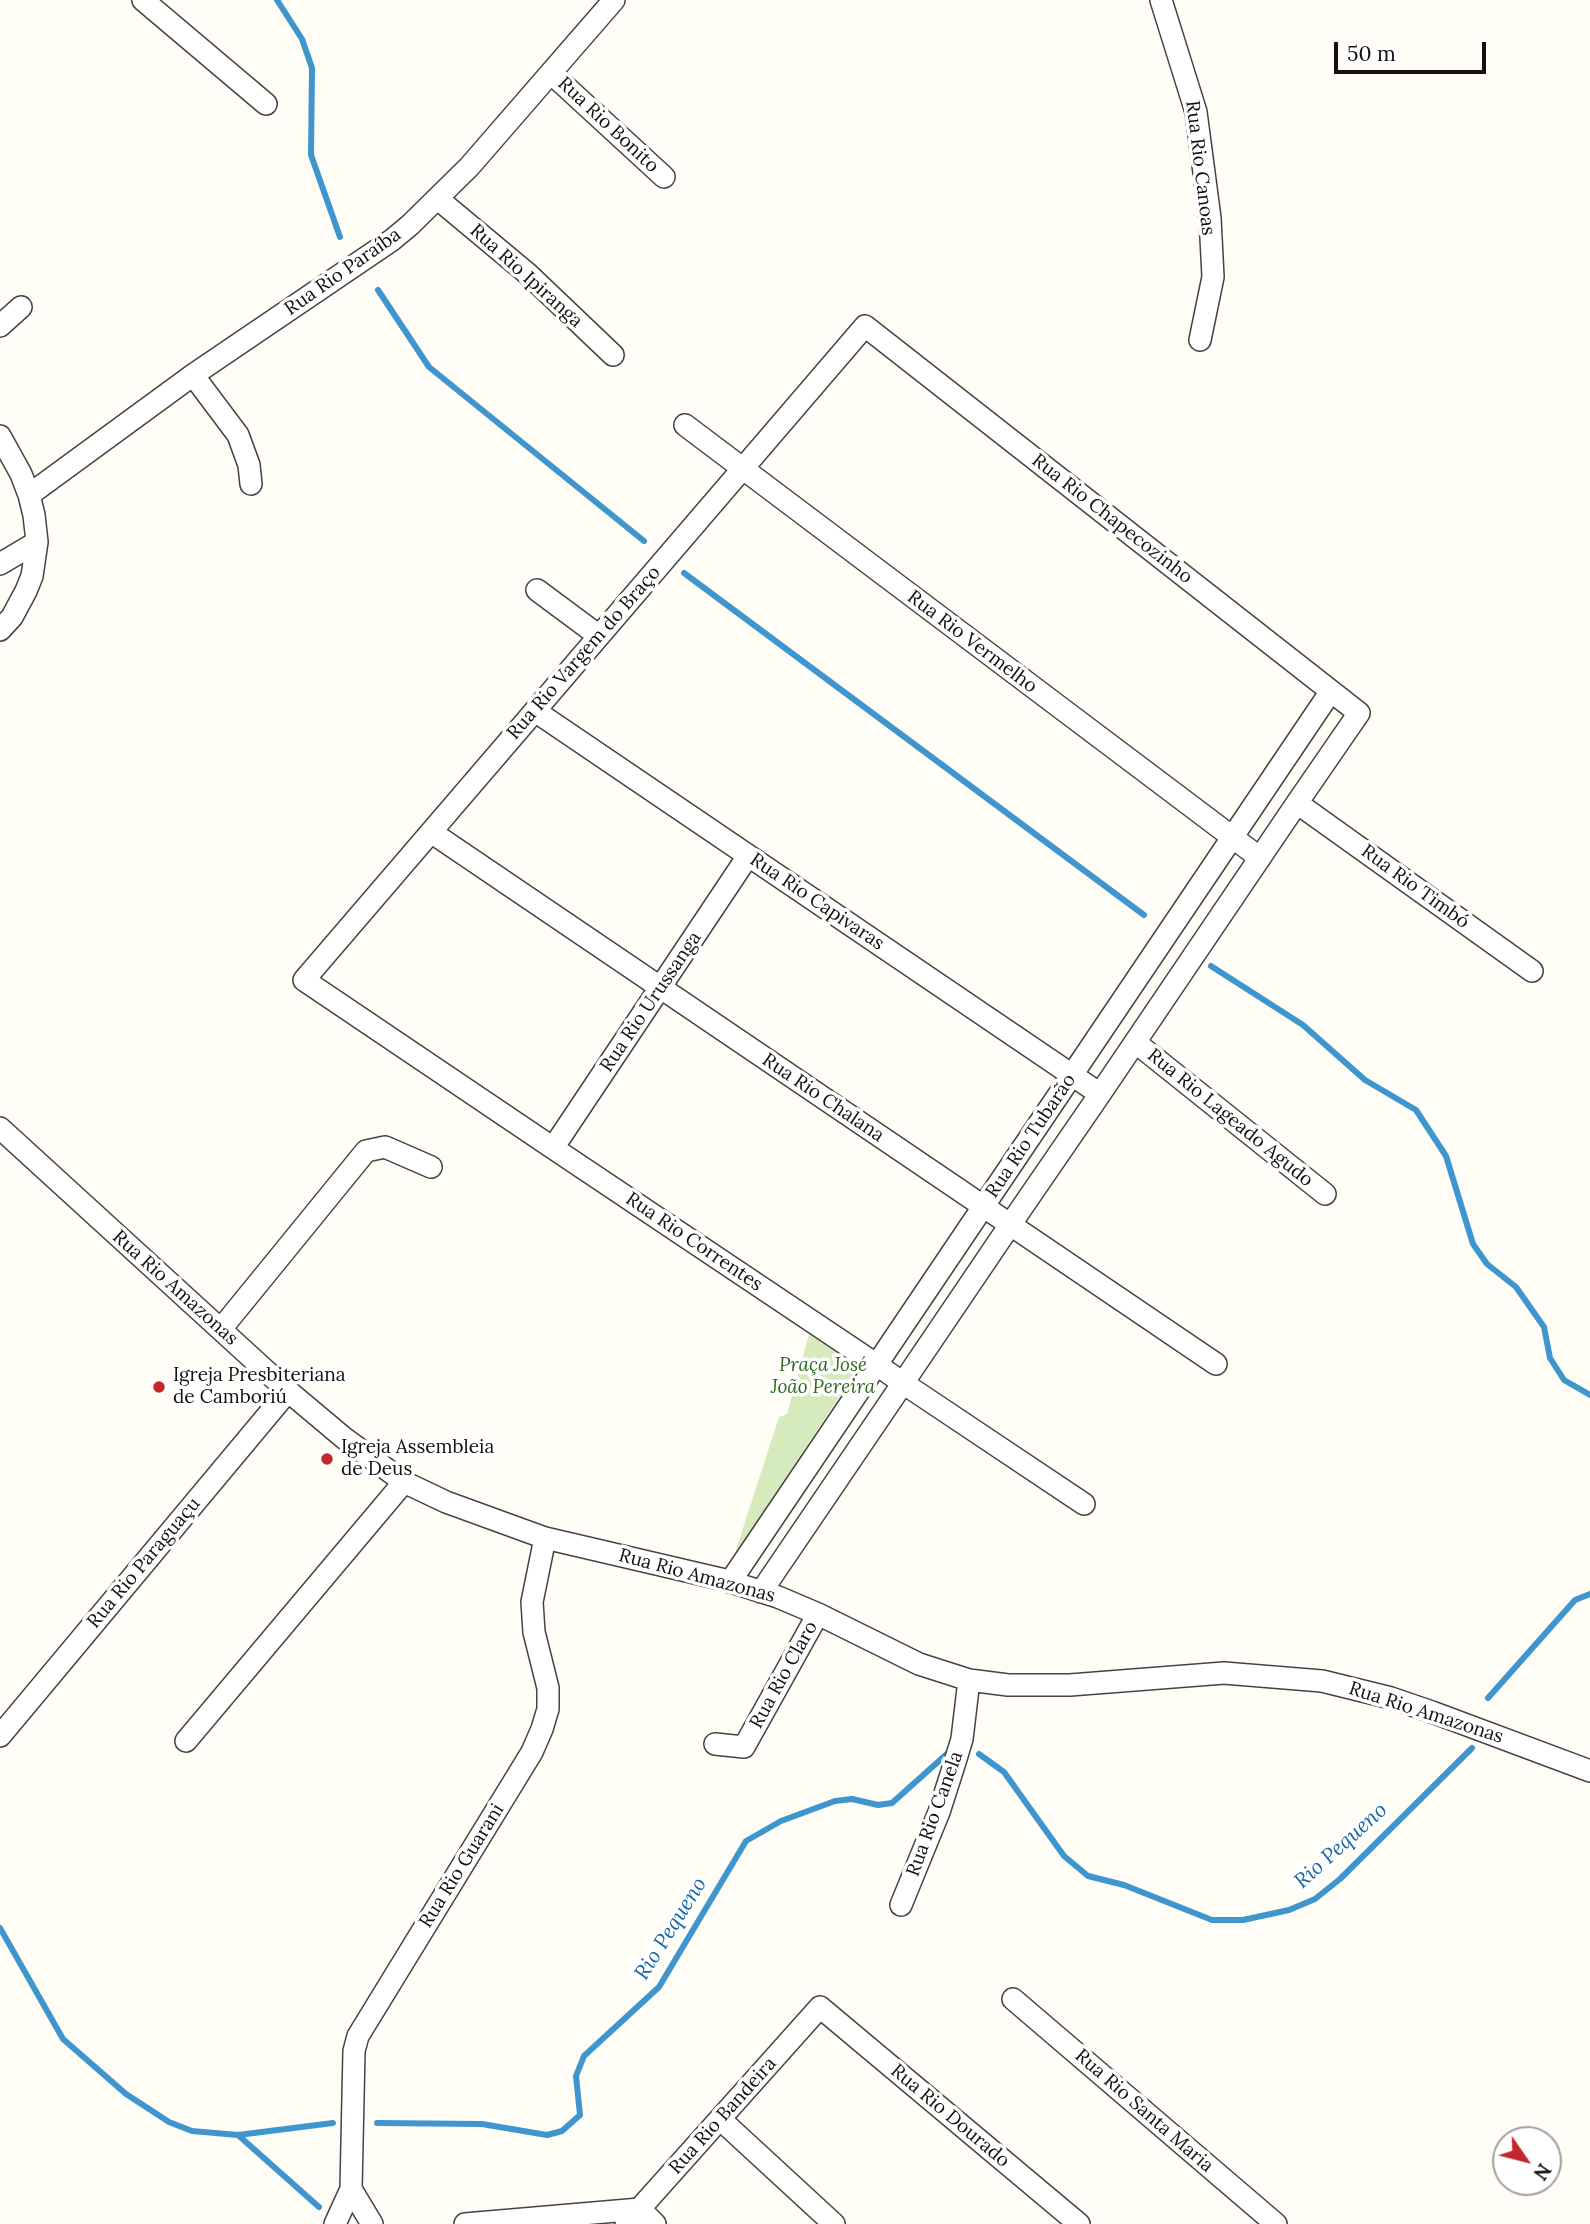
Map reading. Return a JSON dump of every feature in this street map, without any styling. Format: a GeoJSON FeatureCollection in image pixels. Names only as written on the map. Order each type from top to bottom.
{"type":"FeatureCollection","features":[{"type":"Feature","properties":{"kind":"street"},"geometry":{"type":"LineString","coordinates":[[143,0],[266,104]]}},
{"type":"Feature","properties":{"kind":"street","name":"Rua Rio Paraíba"},"geometry":{"type":"LineString","coordinates":[[29,495],[193,375],[392,240],[438,199],[552,74],[614,0]]}},
{"type":"Feature","properties":{"kind":"street","name":"Rua Rio Canoas"},"geometry":{"type":"LineString","coordinates":[[1160,0],[1196,112],[1207,193],[1213,277],[1200,340]]}},
{"type":"Feature","properties":{"kind":"street","name":"Rua Rio Bonito"},"geometry":{"type":"LineString","coordinates":[[552,74],[664,177]]}},
{"type":"Feature","properties":{"kind":"street","name":"Rua Rio Ipiranga"},"geometry":{"type":"LineString","coordinates":[[438,199],[533,279],[613,355]]}},
{"type":"Feature","properties":{"kind":"street"},"geometry":{"type":"LineString","coordinates":[[0,326],[21,306]]}},
{"type":"Feature","properties":{"kind":"street","name":"Rua Rio Vargem do Braço"},"geometry":{"type":"LineString","coordinates":[[304,980],[865,326]]}},
{"type":"Feature","properties":{"kind":"street","name":"Rua Rio Chapecozinho"},"geometry":{"type":"LineString","coordinates":[[865,326],[1359,713]]}},
{"type":"Feature","properties":{"kind":"street"},"geometry":{"type":"LineString","coordinates":[[193,375],[238,435],[249,466],[251,484]]}},
{"type":"Feature","properties":{"kind":"street","name":"Rua Rio Vermelho"},"geometry":{"type":"LineString","coordinates":[[685,425],[1260,858]]}},
{"type":"Feature","properties":{"kind":"street"},"geometry":{"type":"LineString","coordinates":[[0,436],[29,495],[37,542],[32,576],[26,591],[12,617],[0,630]]}},
{"type":"Feature","properties":{"kind":"street"},"geometry":{"type":"LineString","coordinates":[[0,564],[37,542]]}},
{"type":"Feature","properties":{"kind":"street"},"geometry":{"type":"LineString","coordinates":[[537,590],[599,636]]}},
{"type":"Feature","properties":{"kind":"street","name":"Rua Rio Tubarão"},"geometry":{"type":"LineString","coordinates":[[730,1582],[1331,691]]}},
{"type":"Feature","properties":{"kind":"street","name":"Rua Rio Capivaras"},"geometry":{"type":"LineString","coordinates":[[535,711],[1100,1094]]}},
{"type":"Feature","properties":{"kind":"street","name":"Rua Rio Tubarão"},"geometry":{"type":"LineString","coordinates":[[761,1592],[1359,713]]}},
{"type":"Feature","properties":{"kind":"street","name":"Rua Rio Timbó"},"geometry":{"type":"LineString","coordinates":[[1297,803],[1532,971]]}},
{"type":"Feature","properties":{"kind":"street","name":"Rua Rio Chalana"},"geometry":{"type":"LineString","coordinates":[[430,832],[1216,1364]]}},
{"type":"Feature","properties":{"kind":"street","name":"Rua Rio Urussanga"},"geometry":{"type":"LineString","coordinates":[[553,1148],[748,856]]}},
{"type":"Feature","properties":{"kind":"street","name":"Rua Rio Correntes"},"geometry":{"type":"LineString","coordinates":[[304,980],[1084,1504]]}},
{"type":"Feature","properties":{"kind":"street","name":"Rua Rio Lageado Agudo"},"geometry":{"type":"LineString","coordinates":[[1135,1042],[1325,1194]]}},
{"type":"Feature","properties":{"kind":"street","name":"Rua Rio Amazonas"},"geometry":{"type":"LineString","coordinates":[[0,1128],[288,1391],[372,1460],[404,1482],[459,1507],[545,1538],[730,1582],[761,1592],[818,1614],[919,1664],[969,1680],[1008,1685],[1070,1685],[1224,1673],[1322,1681],[1380,1695],[1432,1712],[1590,1771]]}},
{"type":"Feature","properties":{"kind":"street"},"geometry":{"type":"LineString","coordinates":[[221,1329],[366,1151],[385,1147],[431,1167]]}},
{"type":"Feature","properties":{"kind":"street","name":"Rua Rio Paraguaçu"},"geometry":{"type":"LineString","coordinates":[[0,1736],[288,1391]]}},
{"type":"Feature","properties":{"kind":"street"},"geometry":{"type":"LineString","coordinates":[[186,1741],[404,1482]]}},
{"type":"Feature","properties":{"kind":"street","name":"Rua Rio Guarani"},"geometry":{"type":"LineString","coordinates":[[335,2224],[351,2189],[354,2051],[358,2036],[533,1752],[542,1729],[548,1709],[548,1688],[534,1632],[532,1602],[545,1538]]}},
{"type":"Feature","properties":{"kind":"street","name":"Rua Rio Claro"},"geometry":{"type":"LineString","coordinates":[[715,1744],[744,1747],[818,1614]]}},
{"type":"Feature","properties":{"kind":"street","name":"Rua Rio Canela"},"geometry":{"type":"LineString","coordinates":[[901,1905],[952,1773],[962,1739],[969,1680]]}},
{"type":"Feature","properties":{"kind":"street","name":"Rua Rio Santa Maria"},"geometry":{"type":"LineString","coordinates":[[1013,1999],[1276,2224]]}},
{"type":"Feature","properties":{"kind":"street","name":"Rua Rio Bandeira"},"geometry":{"type":"LineString","coordinates":[[633,2217],[820,2007]]}},
{"type":"Feature","properties":{"kind":"street","name":"Rua Rio Dourado"},"geometry":{"type":"LineString","coordinates":[[820,2007],[1053,2216],[1079,2224]]}},
{"type":"Feature","properties":{"kind":"street"},"geometry":{"type":"LineString","coordinates":[[720,2119],[834,2224]]}},
{"type":"Feature","properties":{"kind":"street"},"geometry":{"type":"LineString","coordinates":[[351,2189],[372,2224]]}},
{"type":"Feature","properties":{"kind":"street"},"geometry":{"type":"LineString","coordinates":[[465,2224],[633,2217],[655,2224]]}},
{"type":"Feature","properties":{"kind":"green space","name":"Praça José João Pereira"},"geometry":{"type":"Polygon","coordinates":[[[809,1334],[859,1367],[734,1556],[779,1417],[787,1414],[809,1334]]]}},
{"type":"Feature","properties":{"kind":"waterway"},"geometry":{"type":"LineString","coordinates":[[277,0],[302,39],[312,68],[311,155],[340,237]]}},
{"type":"Feature","properties":{"kind":"waterway"},"geometry":{"type":"LineString","coordinates":[[378,290],[429,367],[644,541]]}},
{"type":"Feature","properties":{"kind":"waterway"},"geometry":{"type":"LineString","coordinates":[[684,573],[1144,915]]}},
{"type":"Feature","properties":{"kind":"waterway"},"geometry":{"type":"LineString","coordinates":[[1211,966],[1303,1025],[1365,1080],[1416,1110],[1446,1156],[1473,1244],[1487,1264],[1516,1287],[1544,1327],[1550,1358],[1564,1380],[1590,1395]]}},
{"type":"Feature","properties":{"kind":"waterway","name":"Rio Pequeno"},"geometry":{"type":"LineString","coordinates":[[1488,1698],[1575,1600],[1590,1594]]}},
{"type":"Feature","properties":{"kind":"waterway","name":"Rio Pequeno"},"geometry":{"type":"LineString","coordinates":[[979,1754],[1004,1772],[1064,1856],[1088,1876],[1124,1885],[1212,1920],[1243,1920],[1289,1910],[1315,1899],[1340,1879],[1472,1748]]}},
{"type":"Feature","properties":{"kind":"waterway","name":"Rio Pequeno"},"geometry":{"type":"LineString","coordinates":[[377,2123],[482,2124],[547,2135],[562,2131],[580,2115],[576,2076],[584,2056],[659,1987],[746,1841],[781,1821],[835,1801],[852,1799],[878,1805],[892,1803],[949,1752]]}},
{"type":"Feature","properties":{"kind":"waterway","name":"Rio Pequeno"},"geometry":{"type":"LineString","coordinates":[[0,1928],[63,2039],[126,2094],[169,2122],[192,2131],[238,2135],[333,2123]]}},
{"type":"Feature","properties":{"kind":"waterway"},"geometry":{"type":"LineString","coordinates":[[238,2135],[319,2207]]}},
{"type":"Feature","properties":{"kind":"place","name":"Igreja Presbiteriana de Camboriú"},"geometry":{"type":"Point","coordinates":[159,1387]}},
{"type":"Feature","properties":{"kind":"place","name":"Igreja Assembleia de Deus"},"geometry":{"type":"Point","coordinates":[327,1459]}}]}
